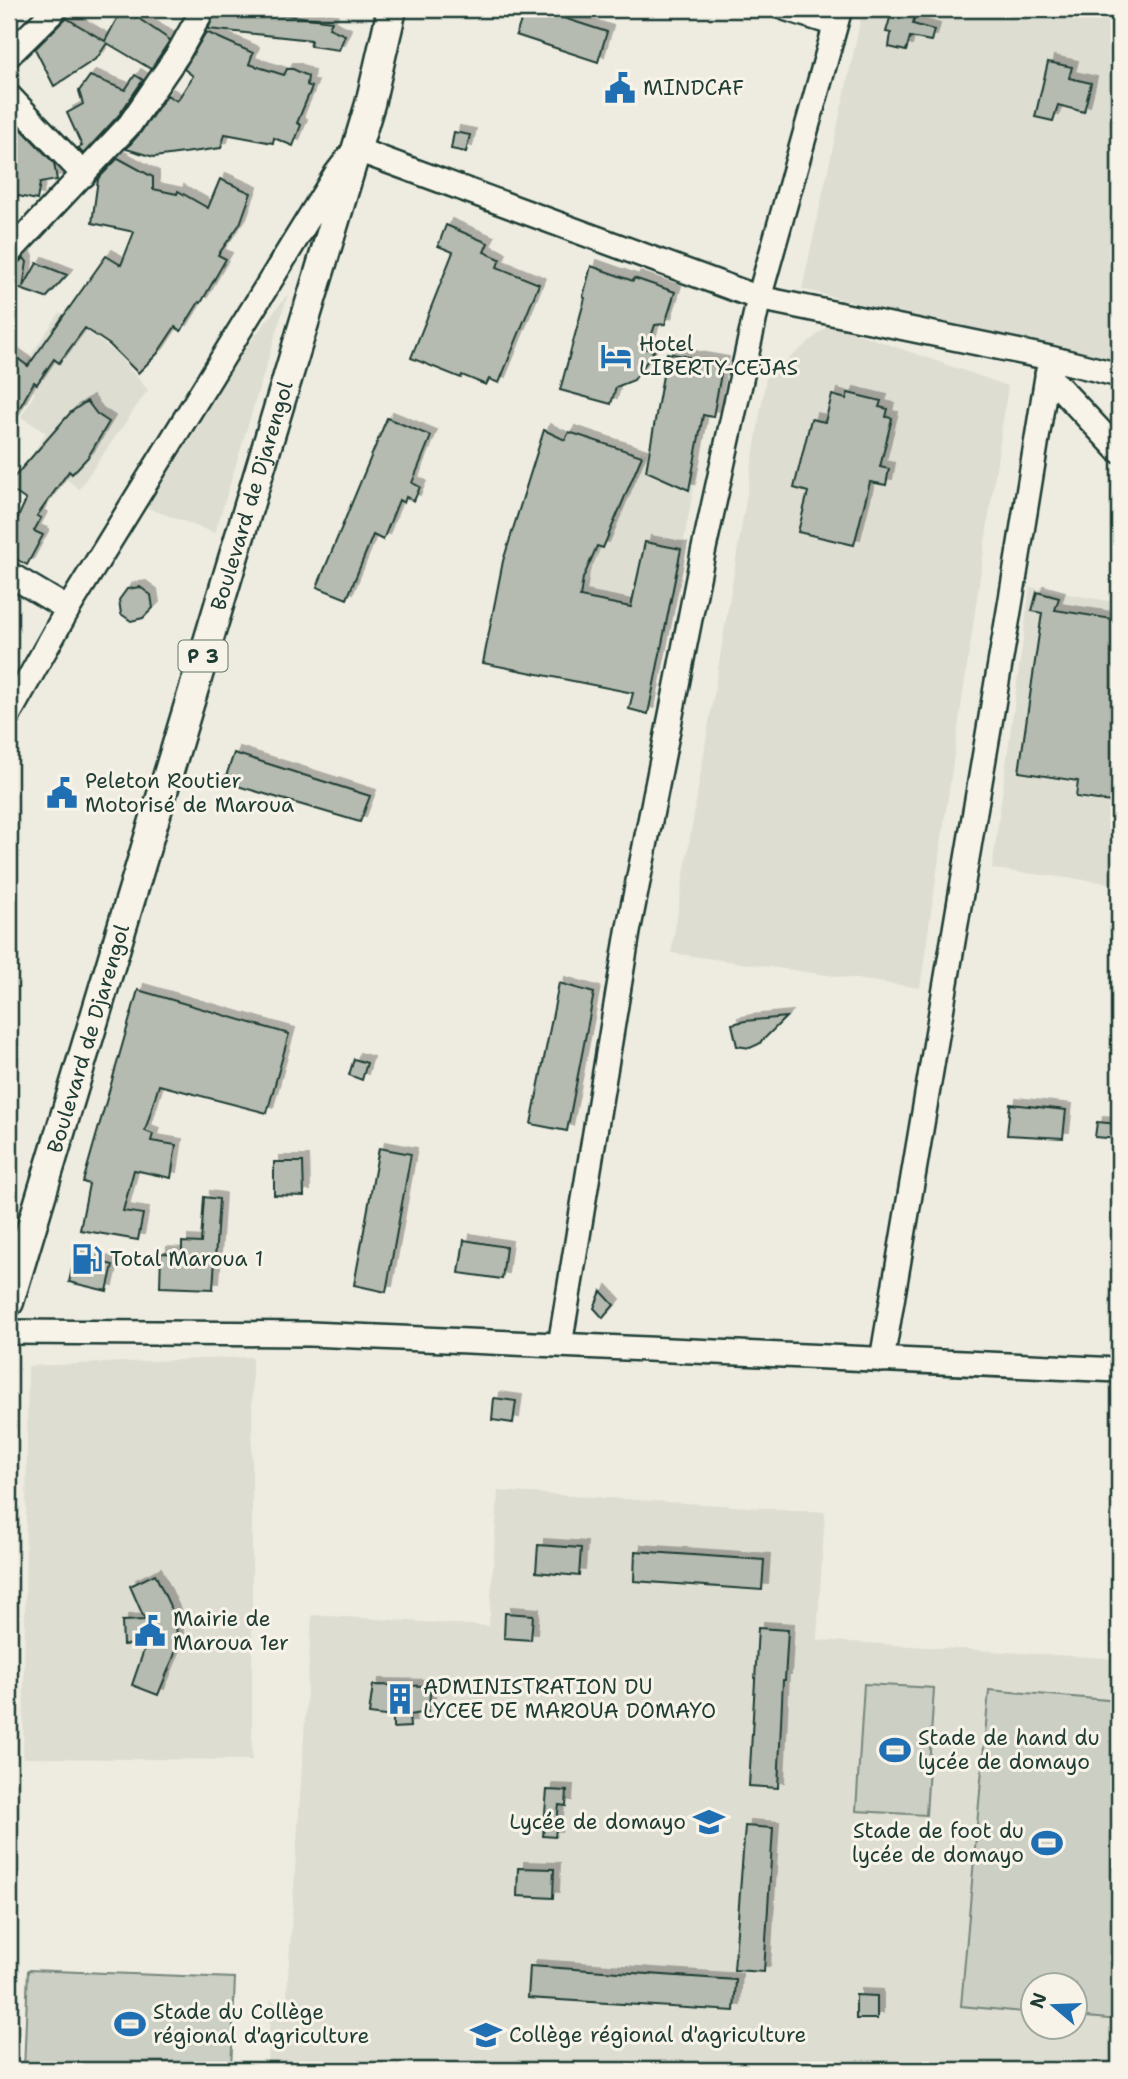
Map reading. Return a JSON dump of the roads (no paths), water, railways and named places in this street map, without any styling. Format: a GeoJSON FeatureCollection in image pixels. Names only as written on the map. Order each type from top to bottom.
{"type":"FeatureCollection","features":[{"type":"Feature","properties":{"kind":"main road","name":"Boulevard de Djarengol"},"geometry":{"type":"LineString","coordinates":[[9,1302],[370,104],[392,9]]}},
{"type":"Feature","properties":{"kind":"street"},"geometry":{"type":"LineString","coordinates":[[9,55],[56,9]]}},
{"type":"Feature","properties":{"kind":"street"},"geometry":{"type":"LineString","coordinates":[[9,253],[130,124],[178,54],[204,9]]}},
{"type":"Feature","properties":{"kind":"street"},"geometry":{"type":"LineString","coordinates":[[560,1345],[628,932],[703,553],[759,298],[837,17],[787,9]]}},
{"type":"Feature","properties":{"kind":"street"},"geometry":{"type":"LineString","coordinates":[[9,96],[85,175]]}},
{"type":"Feature","properties":{"kind":"street"},"geometry":{"type":"LineString","coordinates":[[9,714],[68,609],[336,174],[355,149],[759,298],[1049,366],[1119,375]]}},
{"type":"Feature","properties":{"kind":"street"},"geometry":{"type":"LineString","coordinates":[[1049,366],[1119,451]]}},
{"type":"Feature","properties":{"kind":"street"},"geometry":{"type":"LineString","coordinates":[[882,1360],[1049,366]]}},
{"type":"Feature","properties":{"kind":"street"},"geometry":{"type":"LineString","coordinates":[[9,574],[68,609]]}},
{"type":"Feature","properties":{"kind":"street"},"geometry":{"type":"LineString","coordinates":[[9,1332],[310,1334],[1119,1370]]}},
{"type":"Feature","properties":{"kind":"place","name":"MINDCAF"},"geometry":{"type":"Point","coordinates":[620,88]}},
{"type":"Feature","properties":{"kind":"place","name":"Hotel LIBERTY-CEJAS"},"geometry":{"type":"Point","coordinates":[616,356]}},
{"type":"Feature","properties":{"kind":"place","name":"Peleton Routier Motorisé de Maroua"},"geometry":{"type":"Point","coordinates":[62,793]}},
{"type":"Feature","properties":{"kind":"place","name":"Total Maroua 1"},"geometry":{"type":"Point","coordinates":[87,1259]}},
{"type":"Feature","properties":{"kind":"place","name":"Mairie de Maroua 1er"},"geometry":{"type":"Point","coordinates":[150,1631]}},
{"type":"Feature","properties":{"kind":"place","name":"ADMINISTRATION DU LYCEE DE MAROUA DOMAYO"},"geometry":{"type":"Point","coordinates":[400,1699]}},
{"type":"Feature","properties":{"kind":"place","name":"Stade de hand du lycée de domayo"},"geometry":{"type":"Point","coordinates":[895,1750]}},
{"type":"Feature","properties":{"kind":"place","name":"Lycée de domayo"},"geometry":{"type":"Point","coordinates":[709,1822]}},
{"type":"Feature","properties":{"kind":"place","name":"Stade de foot du lycée de domayo"},"geometry":{"type":"Point","coordinates":[1047,1843]}},
{"type":"Feature","properties":{"kind":"place","name":"Stade du Collège régional d'agriculture"},"geometry":{"type":"Point","coordinates":[130,2024]}},
{"type":"Feature","properties":{"kind":"place","name":"Collège régional d'agriculture"},"geometry":{"type":"Point","coordinates":[486,2035]}}]}
